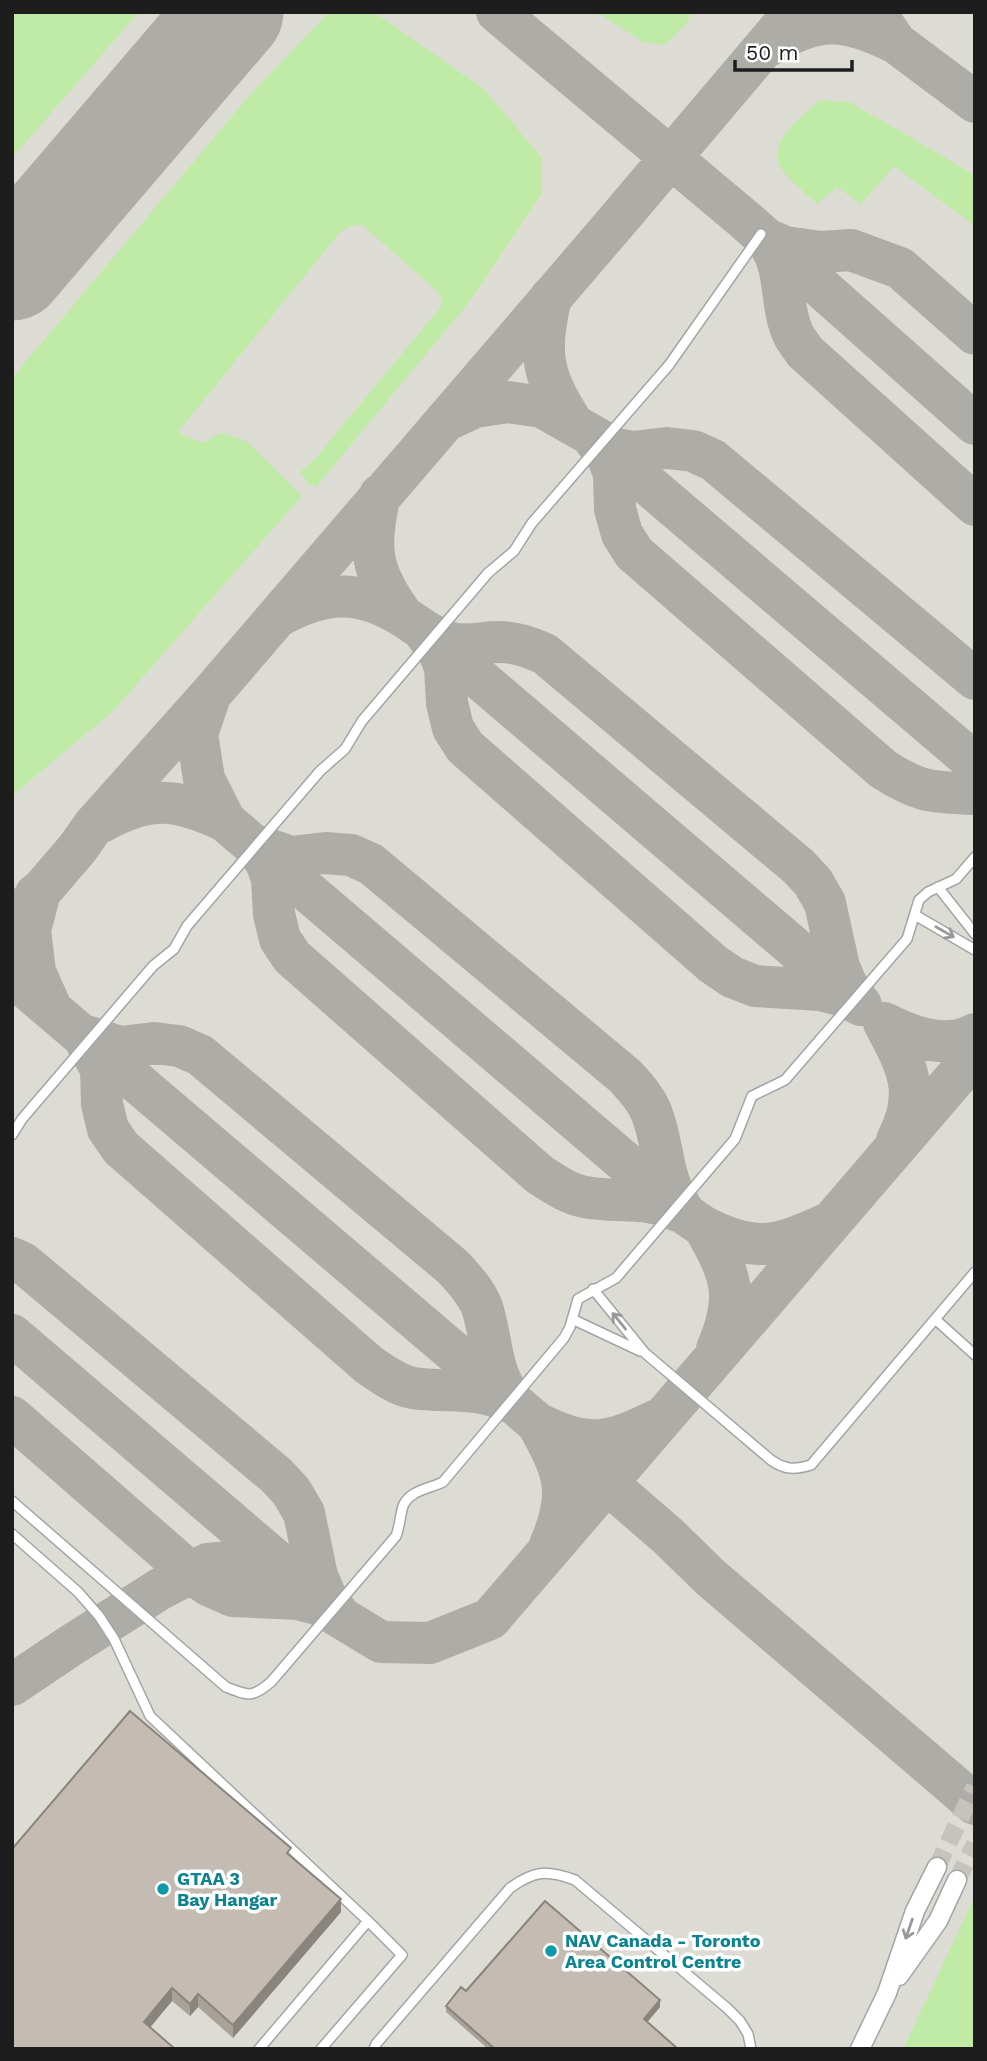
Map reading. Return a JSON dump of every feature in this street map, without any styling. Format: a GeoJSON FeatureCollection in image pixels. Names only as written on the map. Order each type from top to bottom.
{"type":"FeatureCollection","features":[{"type":"Feature","properties":{"kind":"street"},"geometry":{"type":"LineString","coordinates":[[860,2049],[887,1993],[915,1911],[937,1867]]}},
{"type":"Feature","properties":{"kind":"street"},"geometry":{"type":"LineString","coordinates":[[887,1993],[938,1921],[957,1880]]}},
{"type":"Feature","properties":{"kind":"lane"},"geometry":{"type":"LineString","coordinates":[[12,1135],[22,1119],[153,967],[174,949],[187,926],[275,823],[320,771],[345,749],[371,710],[488,573],[514,551],[532,523],[669,365],[761,234]]}},
{"type":"Feature","properties":{"kind":"lane"},"geometry":{"type":"LineString","coordinates":[[12,1501],[226,1687],[244,1694],[256,1694],[271,1682],[397,1536],[403,1505],[407,1499],[416,1492],[443,1482],[564,1338],[578,1299],[616,1278],[735,1139],[752,1096],[785,1080],[907,939],[923,895],[956,879],[975,857]]}},
{"type":"Feature","properties":{"kind":"lane"},"geometry":{"type":"LineString","coordinates":[[938,887],[975,934]]}},
{"type":"Feature","properties":{"kind":"lane"},"geometry":{"type":"LineString","coordinates":[[915,915],[975,950]]}},
{"type":"Feature","properties":{"kind":"lane"},"geometry":{"type":"LineString","coordinates":[[593,1289],[645,1353],[772,1460],[782,1467],[793,1469],[811,1465],[975,1272]]}},
{"type":"Feature","properties":{"kind":"lane"},"geometry":{"type":"LineString","coordinates":[[572,1318],[645,1353]]}},
{"type":"Feature","properties":{"kind":"lane"},"geometry":{"type":"LineString","coordinates":[[935,1319],[975,1355]]}},
{"type":"Feature","properties":{"kind":"lane"},"geometry":{"type":"LineString","coordinates":[[12,1534],[78,1591],[99,1616],[114,1639],[141,1707],[402,1955],[321,2049]]}},
{"type":"Feature","properties":{"kind":"lane"},"geometry":{"type":"LineString","coordinates":[[374,2049],[510,1888],[524,1878],[544,1872],[557,1873],[575,1880],[703,1987],[740,2021],[748,2034],[751,2049]]}},
{"type":"Feature","properties":{"kind":"lane"},"geometry":{"type":"LineString","coordinates":[[259,2049],[368,1921]]}},
{"type":"Feature","properties":{"kind":"shaded area"},"geometry":{"type":"Polygon","coordinates":[[[12,12],[975,12],[975,2049],[12,2049],[12,12]]]}},
{"type":"Feature","properties":{"kind":"green space"},"geometry":{"type":"Polygon","coordinates":[[[12,12],[139,12],[12,158],[12,12]]]}},
{"type":"Feature","properties":{"kind":"green space"},"geometry":{"type":"Polygon","coordinates":[[[329,12],[370,12],[484,89],[542,158],[542,193],[470,301],[317,486],[310,485],[300,472],[314,460],[439,309],[442,300],[436,290],[362,225],[350,226],[340,232],[178,432],[202,443],[222,433],[246,441],[302,496],[113,711],[12,796],[12,378],[249,96],[329,12]]]}},
{"type":"Feature","properties":{"kind":"green space"},"geometry":{"type":"Polygon","coordinates":[[[595,12],[692,12],[687,23],[664,45],[644,42],[595,12]]]}},
{"type":"Feature","properties":{"kind":"green space"},"geometry":{"type":"Polygon","coordinates":[[[820,100],[850,102],[975,175],[975,226],[894,166],[861,204],[837,187],[817,204],[781,168],[778,148],[788,130],[820,100]]]}},
{"type":"Feature","properties":{"kind":"green space"},"geometry":{"type":"Polygon","coordinates":[[[975,1896],[975,2049],[903,2049],[975,1896]]]}},
{"type":"Feature","properties":{"kind":"building","name":"GTAA 3 Bay Hangar"},"geometry":{"type":"Polygon","coordinates":[[[130,1711],[291,1848],[287,1853],[341,1899],[233,2025],[198,1994],[190,2004],[172,1988],[144,2022],[175,2049],[12,2049],[12,1849],[130,1711]]]}},
{"type":"Feature","properties":{"kind":"building","name":"NAV Canada - Toronto Area Control Centre"},"geometry":{"type":"Polygon","coordinates":[[[545,1901],[660,2000],[644,2019],[678,2049],[495,2049],[446,2006],[461,1987],[466,1991],[545,1901]]]}},
{"type":"Feature","properties":{"kind":"taxiway"},"geometry":{"type":"LineString","coordinates":[[497,12],[745,220],[975,424]]}},
{"type":"Feature","properties":{"kind":"taxiway"},"geometry":{"type":"LineString","coordinates":[[12,922],[210,695],[794,12]]}},
{"type":"Feature","properties":{"kind":"taxiway"},"geometry":{"type":"LineString","coordinates":[[768,46],[802,29],[831,23],[861,28],[896,43],[875,12]]}},
{"type":"Feature","properties":{"kind":"taxiway"},"geometry":{"type":"LineString","coordinates":[[872,25],[975,102]]}},
{"type":"Feature","properties":{"kind":"taxiway"},"geometry":{"type":"LineString","coordinates":[[766,240],[778,262],[789,322],[794,336],[805,352],[975,505]]}},
{"type":"Feature","properties":{"kind":"taxiway"},"geometry":{"type":"LineString","coordinates":[[771,241],[785,247],[821,252],[851,250],[900,268],[975,334]]}},
{"type":"Feature","properties":{"kind":"taxiway"},"geometry":{"type":"LineString","coordinates":[[551,297],[544,333],[545,362],[554,390],[572,422]]}},
{"type":"Feature","properties":{"kind":"taxiway"},"geometry":{"type":"LineString","coordinates":[[445,421],[475,407],[508,402],[542,407],[616,449],[633,452],[667,448],[693,451],[713,460],[975,679]]}},
{"type":"Feature","properties":{"kind":"taxiway"},"geometry":{"type":"LineString","coordinates":[[591,435],[608,458],[614,474],[615,509],[622,534],[634,553],[883,769],[907,783],[927,790],[975,794]]}},
{"type":"Feature","properties":{"kind":"taxiway"},"geometry":{"type":"LineString","coordinates":[[599,443],[975,763]]}},
{"type":"Feature","properties":{"kind":"taxiway"},"geometry":{"type":"LineString","coordinates":[[380,495],[374,530],[375,559],[384,586],[403,616]]}},
{"type":"Feature","properties":{"kind":"taxiway"},"geometry":{"type":"LineString","coordinates":[[279,616],[327,598],[357,598],[388,608],[444,641],[463,645],[511,643],[545,654],[798,866],[813,882],[825,903],[839,967],[848,988],[861,1005]]}},
{"type":"Feature","properties":{"kind":"taxiway"},"geometry":{"type":"LineString","coordinates":[[422,629],[439,652],[445,668],[447,703],[453,728],[465,747],[713,964],[732,977],[755,986],[820,990],[841,995],[861,1005]]}},
{"type":"Feature","properties":{"kind":"taxiway"},"geometry":{"type":"LineString","coordinates":[[433,639],[852,997]]}},
{"type":"Feature","properties":{"kind":"taxiway"},"geometry":{"type":"LineString","coordinates":[[210,696],[197,734],[204,779],[225,821]]}},
{"type":"Feature","properties":{"kind":"taxiway"},"geometry":{"type":"LineString","coordinates":[[101,822],[134,807],[163,803],[192,808],[225,821],[704,1227]]}},
{"type":"Feature","properties":{"kind":"taxiway"},"geometry":{"type":"LineString","coordinates":[[258,846],[291,857],[325,853],[351,855],[371,864],[625,1076],[651,1111],[670,1185],[681,1207]]}},
{"type":"Feature","properties":{"kind":"taxiway"},"geometry":{"type":"LineString","coordinates":[[256,848],[266,862],[272,879],[274,914],[280,939],[292,957],[540,1175],[579,1196],[655,1203],[678,1211]]}},
{"type":"Feature","properties":{"kind":"taxiway"},"geometry":{"type":"LineString","coordinates":[[36,894],[40,892],[30,930],[35,972],[51,1008]]}},
{"type":"Feature","properties":{"kind":"taxiway"},"geometry":{"type":"LineString","coordinates":[[12,976],[537,1423],[668,1536],[710,1577],[975,1804]]}},
{"type":"Feature","properties":{"kind":"taxiway"},"geometry":{"type":"LineString","coordinates":[[897,1140],[909,1108],[909,1080],[884,1023],[929,1040],[952,1041],[975,1034]]}},
{"type":"Feature","properties":{"kind":"taxiway"},"geometry":{"type":"LineString","coordinates":[[86,1036],[120,1047],[154,1043],[179,1046],[200,1055],[453,1267],[473,1291],[482,1307],[495,1365],[510,1397]]}},
{"type":"Feature","properties":{"kind":"taxiway"},"geometry":{"type":"LineString","coordinates":[[84,1038],[101,1069],[102,1104],[108,1129],[121,1148],[369,1365],[407,1387],[483,1393],[506,1401]]}},
{"type":"Feature","properties":{"kind":"taxiway"},"geometry":{"type":"LineString","coordinates":[[12,1417],[192,1574],[210,1586],[233,1596],[298,1599],[320,1605],[381,1642],[430,1643],[490,1619],[975,1055]]}},
{"type":"Feature","properties":{"kind":"taxiway"},"geometry":{"type":"LineString","coordinates":[[717,1349],[728,1314],[729,1286],[721,1259],[704,1227],[738,1241],[766,1244],[794,1238],[827,1224]]}},
{"type":"Feature","properties":{"kind":"taxiway"},"geometry":{"type":"LineString","coordinates":[[12,1258],[23,1263],[276,1475],[291,1491],[304,1513],[317,1576],[326,1597],[339,1615]]}},
{"type":"Feature","properties":{"kind":"taxiway"},"geometry":{"type":"LineString","coordinates":[[12,1335],[328,1605]]}},
{"type":"Feature","properties":{"kind":"taxiway"},"geometry":{"type":"LineString","coordinates":[[550,1545],[561,1510],[562,1482],[554,1455],[537,1423],[570,1437],[598,1440],[625,1434],[657,1420]]}},
{"type":"Feature","properties":{"kind":"taxiway"},"geometry":{"type":"LineString","coordinates":[[12,1685],[160,1589],[208,1564],[239,1561],[267,1564],[285,1574]]}},
{"type":"Feature","properties":{"kind":"runway"},"geometry":{"type":"LineString","coordinates":[[12,268],[231,12]]}},
{"type":"Feature","properties":{"kind":"tunnel"},"geometry":{"type":"LineString","coordinates":[[937,1867],[975,1787]]}},
{"type":"Feature","properties":{"kind":"tunnel"},"geometry":{"type":"LineString","coordinates":[[957,1880],[975,1844]]}},
{"type":"Feature","properties":{"kind":"place","name":"GTAA 3 Bay Hangar"},"geometry":{"type":"Point","coordinates":[163,1889]}},
{"type":"Feature","properties":{"kind":"place","name":"NAV Canada - Toronto Area Control Centre"},"geometry":{"type":"Point","coordinates":[551,1951]}}]}
